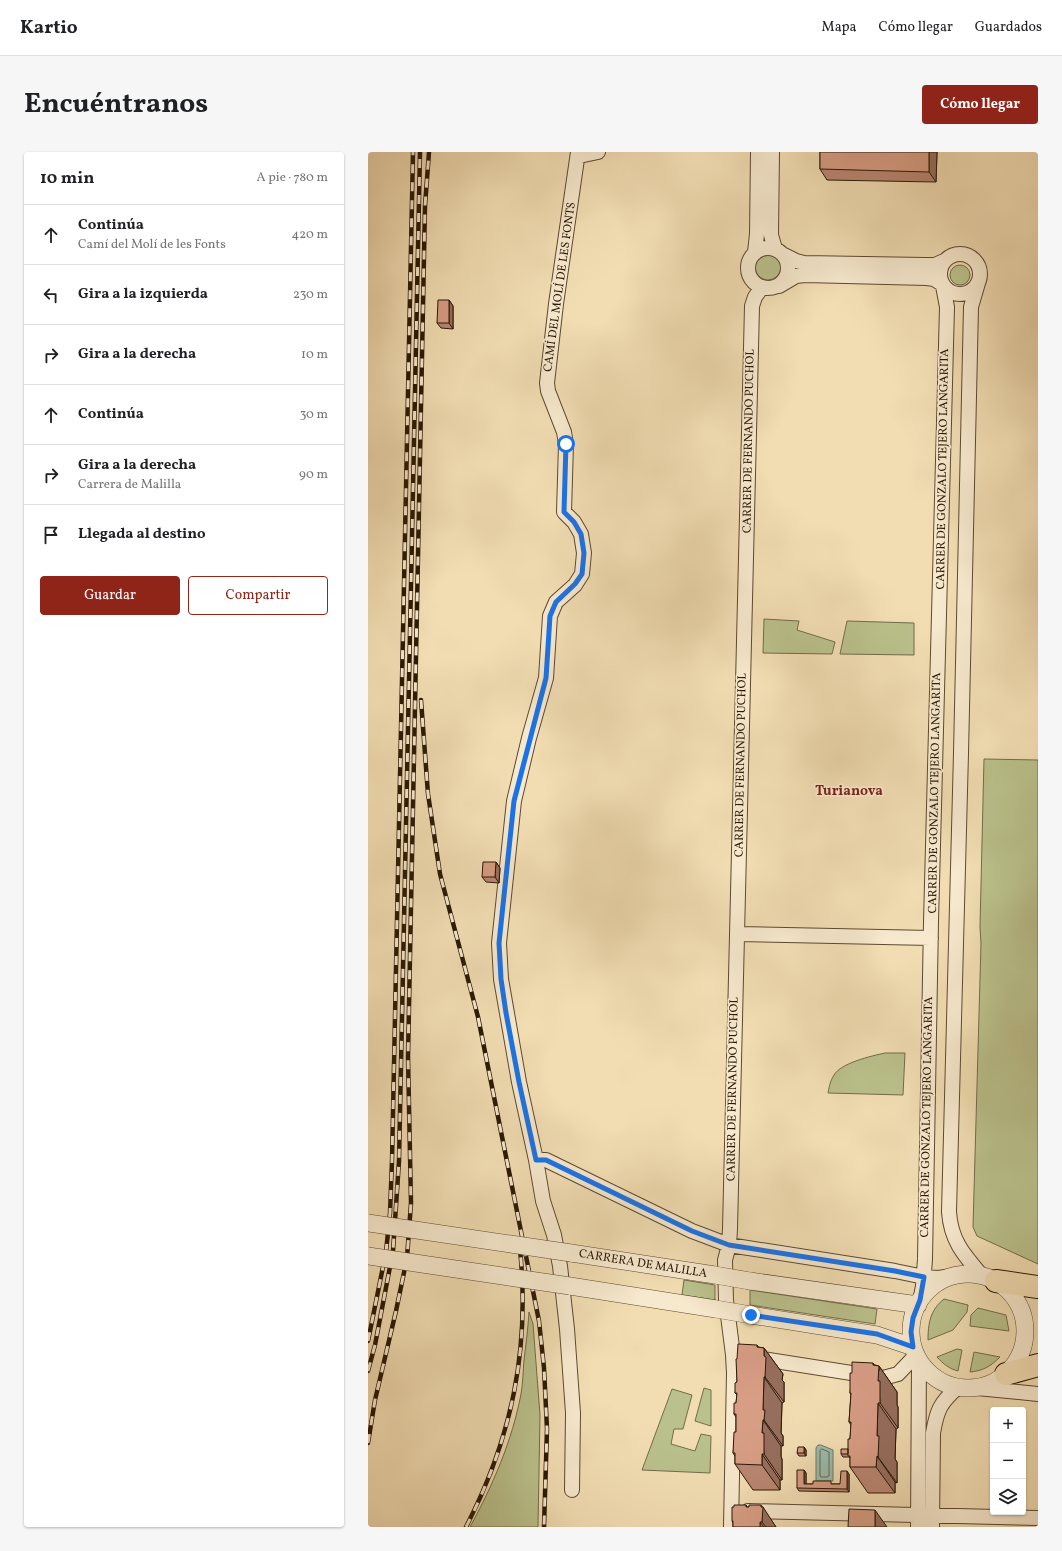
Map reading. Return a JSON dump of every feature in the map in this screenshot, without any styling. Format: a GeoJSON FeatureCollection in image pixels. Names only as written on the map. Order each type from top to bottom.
{"type":"FeatureCollection","features":[{"type":"Feature","properties":{"kind":"highway"},"geometry":{"type":"LineString","coordinates":[[989,1278],[1038,1287]]}},
{"type":"Feature","properties":{"kind":"highway"},"geometry":{"type":"LineString","coordinates":[[1006,1374],[1038,1365]]}},
{"type":"Feature","properties":{"kind":"street"},"geometry":{"type":"LineString","coordinates":[[579,154],[598,152]]}},
{"type":"Feature","properties":{"kind":"street"},"geometry":{"type":"LineString","coordinates":[[755,252],[757,234],[758,152]]}},
{"type":"Feature","properties":{"kind":"street"},"geometry":{"type":"LineString","coordinates":[[772,152],[771,235],[779,252],[787,261],[788,268],[787,275],[779,286]]}},
{"type":"Feature","properties":{"kind":"street","name":"CAMÍ DEL MOLÍ DE LES FONTS"},"geometry":{"type":"LineString","coordinates":[[572,1490],[573,1413],[567,1329],[560,1266],[554,1235],[543,1201],[536,1160],[519,1082],[501,979],[499,943],[514,801],[546,678],[550,616],[556,602],[575,584],[582,574],[583,560],[581,534],[574,522],[564,512],[566,444],[564,432],[548,391],[547,383],[556,304],[579,154]]}},
{"type":"Feature","properties":{"kind":"street"},"geometry":{"type":"LineString","coordinates":[[767,247],[779,252],[796,261],[804,263],[927,265],[935,265],[954,254],[967,255],[973,258],[977,263],[980,269],[980,276],[974,289],[968,293],[961,294],[954,294],[934,279],[927,278],[805,275],[796,276],[779,286],[762,288],[753,282],[749,276],[747,270],[750,257],[760,249],[767,247]]}},
{"type":"Feature","properties":{"kind":"street"},"geometry":{"type":"LineString","coordinates":[[942,285],[939,273],[944,261]]}},
{"type":"Feature","properties":{"kind":"street","name":"CARRER DE GONZALO TEJERO LANGARITA"},"geometry":{"type":"LineString","coordinates":[[978,283],[971,308],[949,1212],[950,1222],[960,1250],[989,1278]]}},
{"type":"Feature","properties":{"kind":"street","name":"CARRER DE GONZALO TEJERO LANGARITA"},"geometry":{"type":"LineString","coordinates":[[919,1303],[924,1277],[947,307],[942,285]]}},
{"type":"Feature","properties":{"kind":"street","name":"CARRER DE FERNANDO PUCHOL"},"geometry":{"type":"LineString","coordinates":[[731,1527],[734,1355],[726,1300],[726,1260],[729,1245],[752,306],[755,297],[762,288]]}},
{"type":"Feature","properties":{"kind":"street"},"geometry":{"type":"LineString","coordinates":[[737,934],[931,938]]}},
{"type":"Feature","properties":{"kind":"street"},"geometry":{"type":"LineString","coordinates":[[536,1160],[546,1160],[692,1231],[729,1245],[895,1271],[924,1277],[938,1278],[968,1274],[989,1278],[1010,1292],[1020,1307],[1025,1325],[1024,1343],[1017,1360],[1006,1374],[993,1383],[977,1388]]}},
{"type":"Feature","properties":{"kind":"street","name":"CARRERA DE MALILLA"},"geometry":{"type":"LineString","coordinates":[[368,1223],[750,1281],[919,1303]]}},
{"type":"Feature","properties":{"kind":"street"},"geometry":{"type":"LineString","coordinates":[[368,1256],[877,1334],[916,1354],[930,1373],[943,1382],[958,1387],[1038,1394]]}},
{"type":"Feature","properties":{"kind":"street"},"geometry":{"type":"LineString","coordinates":[[925,1521],[918,1490],[920,1400],[916,1354],[911,1332],[913,1318],[919,1303],[929,1290],[940,1281],[953,1276]]}},
{"type":"Feature","properties":{"kind":"street"},"geometry":{"type":"LineString","coordinates":[[734,1355],[883,1378],[898,1374],[916,1354]]}},
{"type":"Feature","properties":{"kind":"street"},"geometry":{"type":"LineString","coordinates":[[925,1521],[935,1422],[940,1407],[958,1387]]}},
{"type":"Feature","properties":{"kind":"street"},"geometry":{"type":"LineString","coordinates":[[731,1511],[925,1521],[1038,1518]]}},
{"type":"Feature","properties":{"kind":"green space"},"geometry":{"type":"Polygon","coordinates":[[[768,254],[777,258],[781,267],[777,276],[768,280],[759,276],[755,267],[759,258],[768,254]]]}},
{"type":"Feature","properties":{"kind":"green space"},"geometry":{"type":"Polygon","coordinates":[[[960,265],[967,268],[970,275],[967,282],[960,285],[953,282],[950,275],[953,268],[960,265]]]}},
{"type":"Feature","properties":{"kind":"green space"},"geometry":{"type":"Polygon","coordinates":[[[764,619],[799,621],[797,630],[835,642],[832,654],[763,653],[764,619]]]}},
{"type":"Feature","properties":{"kind":"green space"},"geometry":{"type":"Polygon","coordinates":[[[847,621],[914,623],[914,655],[840,654],[847,621]]]}},
{"type":"Feature","properties":{"kind":"green space"},"geometry":{"type":"Polygon","coordinates":[[[984,759],[1038,760],[1038,1264],[977,1236],[973,1227],[981,944],[980,927],[984,759]]]}},
{"type":"Feature","properties":{"kind":"green space"},"geometry":{"type":"Polygon","coordinates":[[[885,1053],[905,1053],[903,1095],[828,1093],[834,1075],[843,1067],[872,1056],[885,1053]]]}},
{"type":"Feature","properties":{"kind":"green space"},"geometry":{"type":"Polygon","coordinates":[[[684,1280],[715,1285],[715,1300],[682,1295],[684,1280]]]}},
{"type":"Feature","properties":{"kind":"green space"},"geometry":{"type":"Polygon","coordinates":[[[750,1290],[877,1309],[875,1324],[750,1305],[750,1290]]]}},
{"type":"Feature","properties":{"kind":"green space"},"geometry":{"type":"Polygon","coordinates":[[[944,1299],[968,1305],[967,1312],[953,1330],[928,1340],[931,1318],[939,1303],[944,1299]]]}},
{"type":"Feature","properties":{"kind":"green space"},"geometry":{"type":"Polygon","coordinates":[[[978,1308],[1006,1315],[1009,1331],[970,1326],[971,1315],[978,1308]]]}},
{"type":"Feature","properties":{"kind":"green space"},"geometry":{"type":"Polygon","coordinates":[[[529,1312],[533,1324],[540,1415],[538,1527],[470,1527],[501,1462],[517,1411],[522,1390],[529,1312]]]}},
{"type":"Feature","properties":{"kind":"green space"},"geometry":{"type":"Polygon","coordinates":[[[957,1349],[962,1350],[958,1371],[947,1366],[937,1357],[957,1349]]]}},
{"type":"Feature","properties":{"kind":"green space"},"geometry":{"type":"Polygon","coordinates":[[[974,1352],[1000,1357],[986,1368],[970,1372],[974,1352]]]}},
{"type":"Feature","properties":{"kind":"green space"},"geometry":{"type":"Polygon","coordinates":[[[704,1388],[711,1390],[711,1426],[695,1421],[704,1388]]]}},
{"type":"Feature","properties":{"kind":"green space"},"geometry":{"type":"Polygon","coordinates":[[[672,1389],[692,1395],[683,1429],[674,1429],[671,1444],[695,1451],[701,1434],[711,1436],[710,1473],[642,1470],[672,1389]]]}},
{"type":"Feature","properties":{"kind":"water"},"geometry":{"type":"Polygon","coordinates":[[[818,1445],[833,1450],[833,1481],[816,1481],[816,1448],[818,1445]]]}},
{"type":"Feature","properties":{"kind":"building"},"geometry":{"type":"Polygon","coordinates":[[[820,152],[929,152],[929,172],[820,169],[820,152]]]}},
{"type":"Feature","properties":{"kind":"building"},"geometry":{"type":"Polygon","coordinates":[[[438,300],[449,300],[449,323],[437,323],[438,300]]]}},
{"type":"Feature","properties":{"kind":"building"},"geometry":{"type":"Polygon","coordinates":[[[483,862],[496,862],[495,877],[482,877],[483,862]]]}},
{"type":"Feature","properties":{"kind":"building"},"geometry":{"type":"Polygon","coordinates":[[[738,1344],[757,1345],[757,1347],[764,1348],[764,1356],[766,1357],[763,1410],[765,1410],[762,1433],[764,1433],[764,1454],[762,1454],[762,1465],[735,1464],[735,1453],[733,1453],[734,1432],[736,1432],[736,1414],[734,1414],[734,1403],[736,1403],[737,1393],[735,1393],[735,1383],[737,1382],[736,1359],[738,1344]]]}},
{"type":"Feature","properties":{"kind":"building"},"geometry":{"type":"Polygon","coordinates":[[[852,1362],[873,1363],[873,1365],[879,1366],[878,1381],[880,1381],[880,1403],[878,1403],[877,1436],[879,1436],[876,1467],[850,1467],[850,1456],[848,1456],[848,1439],[850,1439],[851,1422],[849,1422],[851,1393],[850,1373],[852,1373],[852,1362]]]}},
{"type":"Feature","properties":{"kind":"building"},"geometry":{"type":"Polygon","coordinates":[[[798,1447],[804,1447],[804,1453],[797,1453],[798,1447]]]}},
{"type":"Feature","properties":{"kind":"building"},"geometry":{"type":"Polygon","coordinates":[[[841,1449],[848,1449],[848,1454],[841,1454],[841,1449]]]}},
{"type":"Feature","properties":{"kind":"building"},"geometry":{"type":"Polygon","coordinates":[[[797,1470],[804,1470],[804,1484],[813,1484],[813,1481],[831,1481],[831,1484],[840,1484],[841,1471],[847,1471],[847,1489],[797,1488],[797,1470]]]}},
{"type":"Feature","properties":{"kind":"building"},"geometry":{"type":"Polygon","coordinates":[[[734,1505],[746,1505],[746,1507],[749,1507],[749,1505],[761,1505],[761,1507],[763,1507],[762,1522],[760,1522],[760,1527],[733,1527],[732,1507],[734,1507],[734,1505]]]}},
{"type":"Feature","properties":{"kind":"building"},"geometry":{"type":"Polygon","coordinates":[[[849,1509],[875,1510],[875,1527],[848,1527],[849,1509]]]}},
{"type":"Feature","properties":{"kind":"railway"},"geometry":{"type":"LineString","coordinates":[[368,1341],[386,1252],[390,1213],[392,1161],[413,152]]}},
{"type":"Feature","properties":{"kind":"railway"},"geometry":{"type":"LineString","coordinates":[[368,1371],[375,1345],[393,1251],[399,1161],[420,152]]}},
{"type":"Feature","properties":{"kind":"railway"},"geometry":{"type":"LineString","coordinates":[[368,1443],[375,1400],[407,1258],[411,1203],[408,1057],[425,206],[429,152]]}},
{"type":"Feature","properties":{"kind":"railway"},"geometry":{"type":"LineString","coordinates":[[421,700],[428,794],[440,874],[478,1017],[539,1321],[544,1368],[547,1429],[544,1527]]}},
{"type":"Feature","properties":{"kind":"railway"},"geometry":{"type":"LineString","coordinates":[[466,1527],[482,1494],[495,1460],[506,1426],[514,1392],[522,1322],[520,1249]]}},
{"type":"Feature","properties":{"kind":"district","name":"Turianova"},"geometry":{"type":"Point","coordinates":[849,791]}},
{"type":"Feature","properties":{"kind":"route"},"geometry":{"type":"LineString","coordinates":[[566,444],[564,512],[569,519],[574,522],[581,534],[584,553],[582,574],[575,584],[556,602],[550,616],[546,678],[529,738],[514,801],[499,943],[501,979],[519,1082],[536,1160],[546,1160],[692,1231],[729,1245],[745,1249],[895,1271],[924,1277],[920,1300],[913,1318],[911,1332],[913,1347],[877,1334],[751,1315]]}}]}
